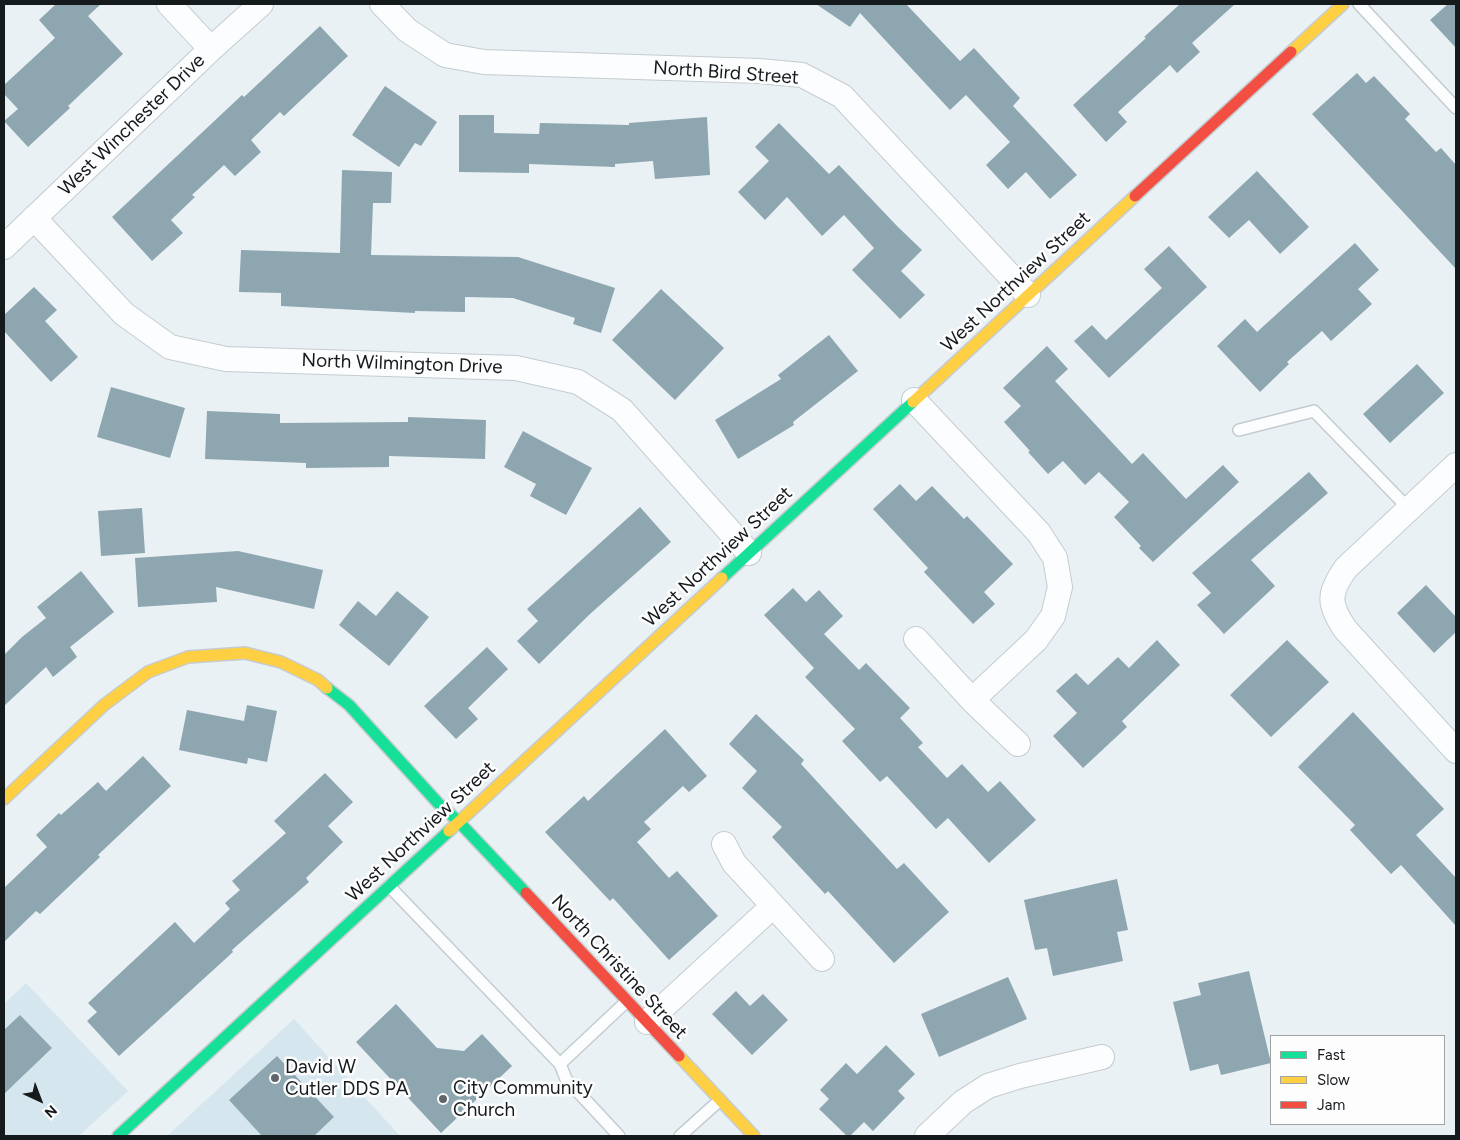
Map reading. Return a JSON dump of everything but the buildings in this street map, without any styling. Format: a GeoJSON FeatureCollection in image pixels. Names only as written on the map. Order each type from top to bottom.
{"type":"FeatureCollection","features":[{"type":"Feature","properties":{"kind":"street"},"geometry":{"type":"LineString","coordinates":[[168,4],[211,49]]}},
{"type":"Feature","properties":{"kind":"street","name":"West Winchester Drive"},"geometry":{"type":"LineString","coordinates":[[4,247],[211,49],[261,4]]}},
{"type":"Feature","properties":{"kind":"street","name":"North Bird Street"},"geometry":{"type":"LineString","coordinates":[[382,4],[407,30],[445,55],[484,62],[759,71],[802,75],[842,96],[1028,295]]}},
{"type":"Feature","properties":{"kind":"street","name":"West Northview Street"},"geometry":{"type":"LineString","coordinates":[[118,1136],[1342,4]]}},
{"type":"Feature","properties":{"kind":"street","name":"North Wilmington Drive"},"geometry":{"type":"LineString","coordinates":[[34,218],[124,314],[170,347],[226,359],[516,368],[578,382],[622,410],[749,553]]}},
{"type":"Feature","properties":{"kind":"street"},"geometry":{"type":"LineString","coordinates":[[914,400],[1040,532],[1055,558],[1060,587],[1053,616],[1036,640],[972,700]]}},
{"type":"Feature","properties":{"kind":"street"},"geometry":{"type":"LineString","coordinates":[[1456,466],[1346,568],[1336,582],[1331,597],[1335,614],[1345,629],[1456,752]]}},
{"type":"Feature","properties":{"kind":"street"},"geometry":{"type":"LineString","coordinates":[[916,639],[972,700],[1018,744]]}},
{"type":"Feature","properties":{"kind":"street","name":"North Christine Street"},"geometry":{"type":"LineString","coordinates":[[4,799],[104,704],[148,672],[188,657],[245,653],[281,662],[318,680],[349,705],[438,803],[458,821],[754,1136]]}},
{"type":"Feature","properties":{"kind":"street"},"geometry":{"type":"LineString","coordinates":[[724,844],[734,863],[822,959]]}},
{"type":"Feature","properties":{"kind":"street"},"geometry":{"type":"LineString","coordinates":[[647,1022],[773,906]]}},
{"type":"Feature","properties":{"kind":"street"},"geometry":{"type":"LineString","coordinates":[[926,1136],[964,1102],[988,1086],[1020,1076],[1102,1057]]}},
{"type":"Feature","properties":{"kind":"lane"},"geometry":{"type":"LineString","coordinates":[[1359,4],[1456,108]]}},
{"type":"Feature","properties":{"kind":"lane"},"geometry":{"type":"LineString","coordinates":[[1239,430],[1314,411],[1409,509]]}},
{"type":"Feature","properties":{"kind":"lane"},"geometry":{"type":"LineString","coordinates":[[389,886],[560,1064],[566,1079],[619,1136]]}},
{"type":"Feature","properties":{"kind":"lane"},"geometry":{"type":"LineString","coordinates":[[560,1064],[627,1001]]}},
{"type":"Feature","properties":{"kind":"lane"},"geometry":{"type":"LineString","coordinates":[[680,1136],[720,1100]]}},
{"type":"Feature","properties":{"kind":"shaded area"},"geometry":{"type":"Polygon","coordinates":[[[26,983],[128,1091],[79,1136],[4,1136],[4,1004],[26,983]]]}},
{"type":"Feature","properties":{"kind":"shaded area"},"geometry":{"type":"Polygon","coordinates":[[[294,1019],[400,1136],[167,1136],[294,1019]]]}},
{"type":"Feature","properties":{"kind":"traffic: fast"},"geometry":{"type":"LineString","coordinates":[[722,578],[913,402]]}},
{"type":"Feature","properties":{"kind":"traffic: fast"},"geometry":{"type":"LineString","coordinates":[[327,688],[349,705],[438,803],[458,821],[526,893]]}},
{"type":"Feature","properties":{"kind":"traffic: fast"},"geometry":{"type":"LineString","coordinates":[[118,1136],[449,831]]}},
{"type":"Feature","properties":{"kind":"traffic: slow"},"geometry":{"type":"LineString","coordinates":[[1291,52],[1343,4]]}},
{"type":"Feature","properties":{"kind":"traffic: slow"},"geometry":{"type":"LineString","coordinates":[[913,402],[1135,196]]}},
{"type":"Feature","properties":{"kind":"traffic: slow"},"geometry":{"type":"LineString","coordinates":[[449,831],[722,578]]}},
{"type":"Feature","properties":{"kind":"traffic: slow"},"geometry":{"type":"LineString","coordinates":[[4,799],[104,705],[148,672],[188,657],[245,653],[281,662],[318,680],[327,688]]}},
{"type":"Feature","properties":{"kind":"traffic: slow"},"geometry":{"type":"LineString","coordinates":[[679,1056],[754,1136]]}},
{"type":"Feature","properties":{"kind":"traffic: jam"},"geometry":{"type":"LineString","coordinates":[[1135,196],[1291,52]]}},
{"type":"Feature","properties":{"kind":"traffic: jam"},"geometry":{"type":"LineString","coordinates":[[526,893],[679,1056]]}},
{"type":"Feature","properties":{"kind":"place","name":"David W Cutler DDS PA"},"geometry":{"type":"Point","coordinates":[275,1078]}},
{"type":"Feature","properties":{"kind":"place","name":"City Community Church"},"geometry":{"type":"Point","coordinates":[443,1099]}}]}
